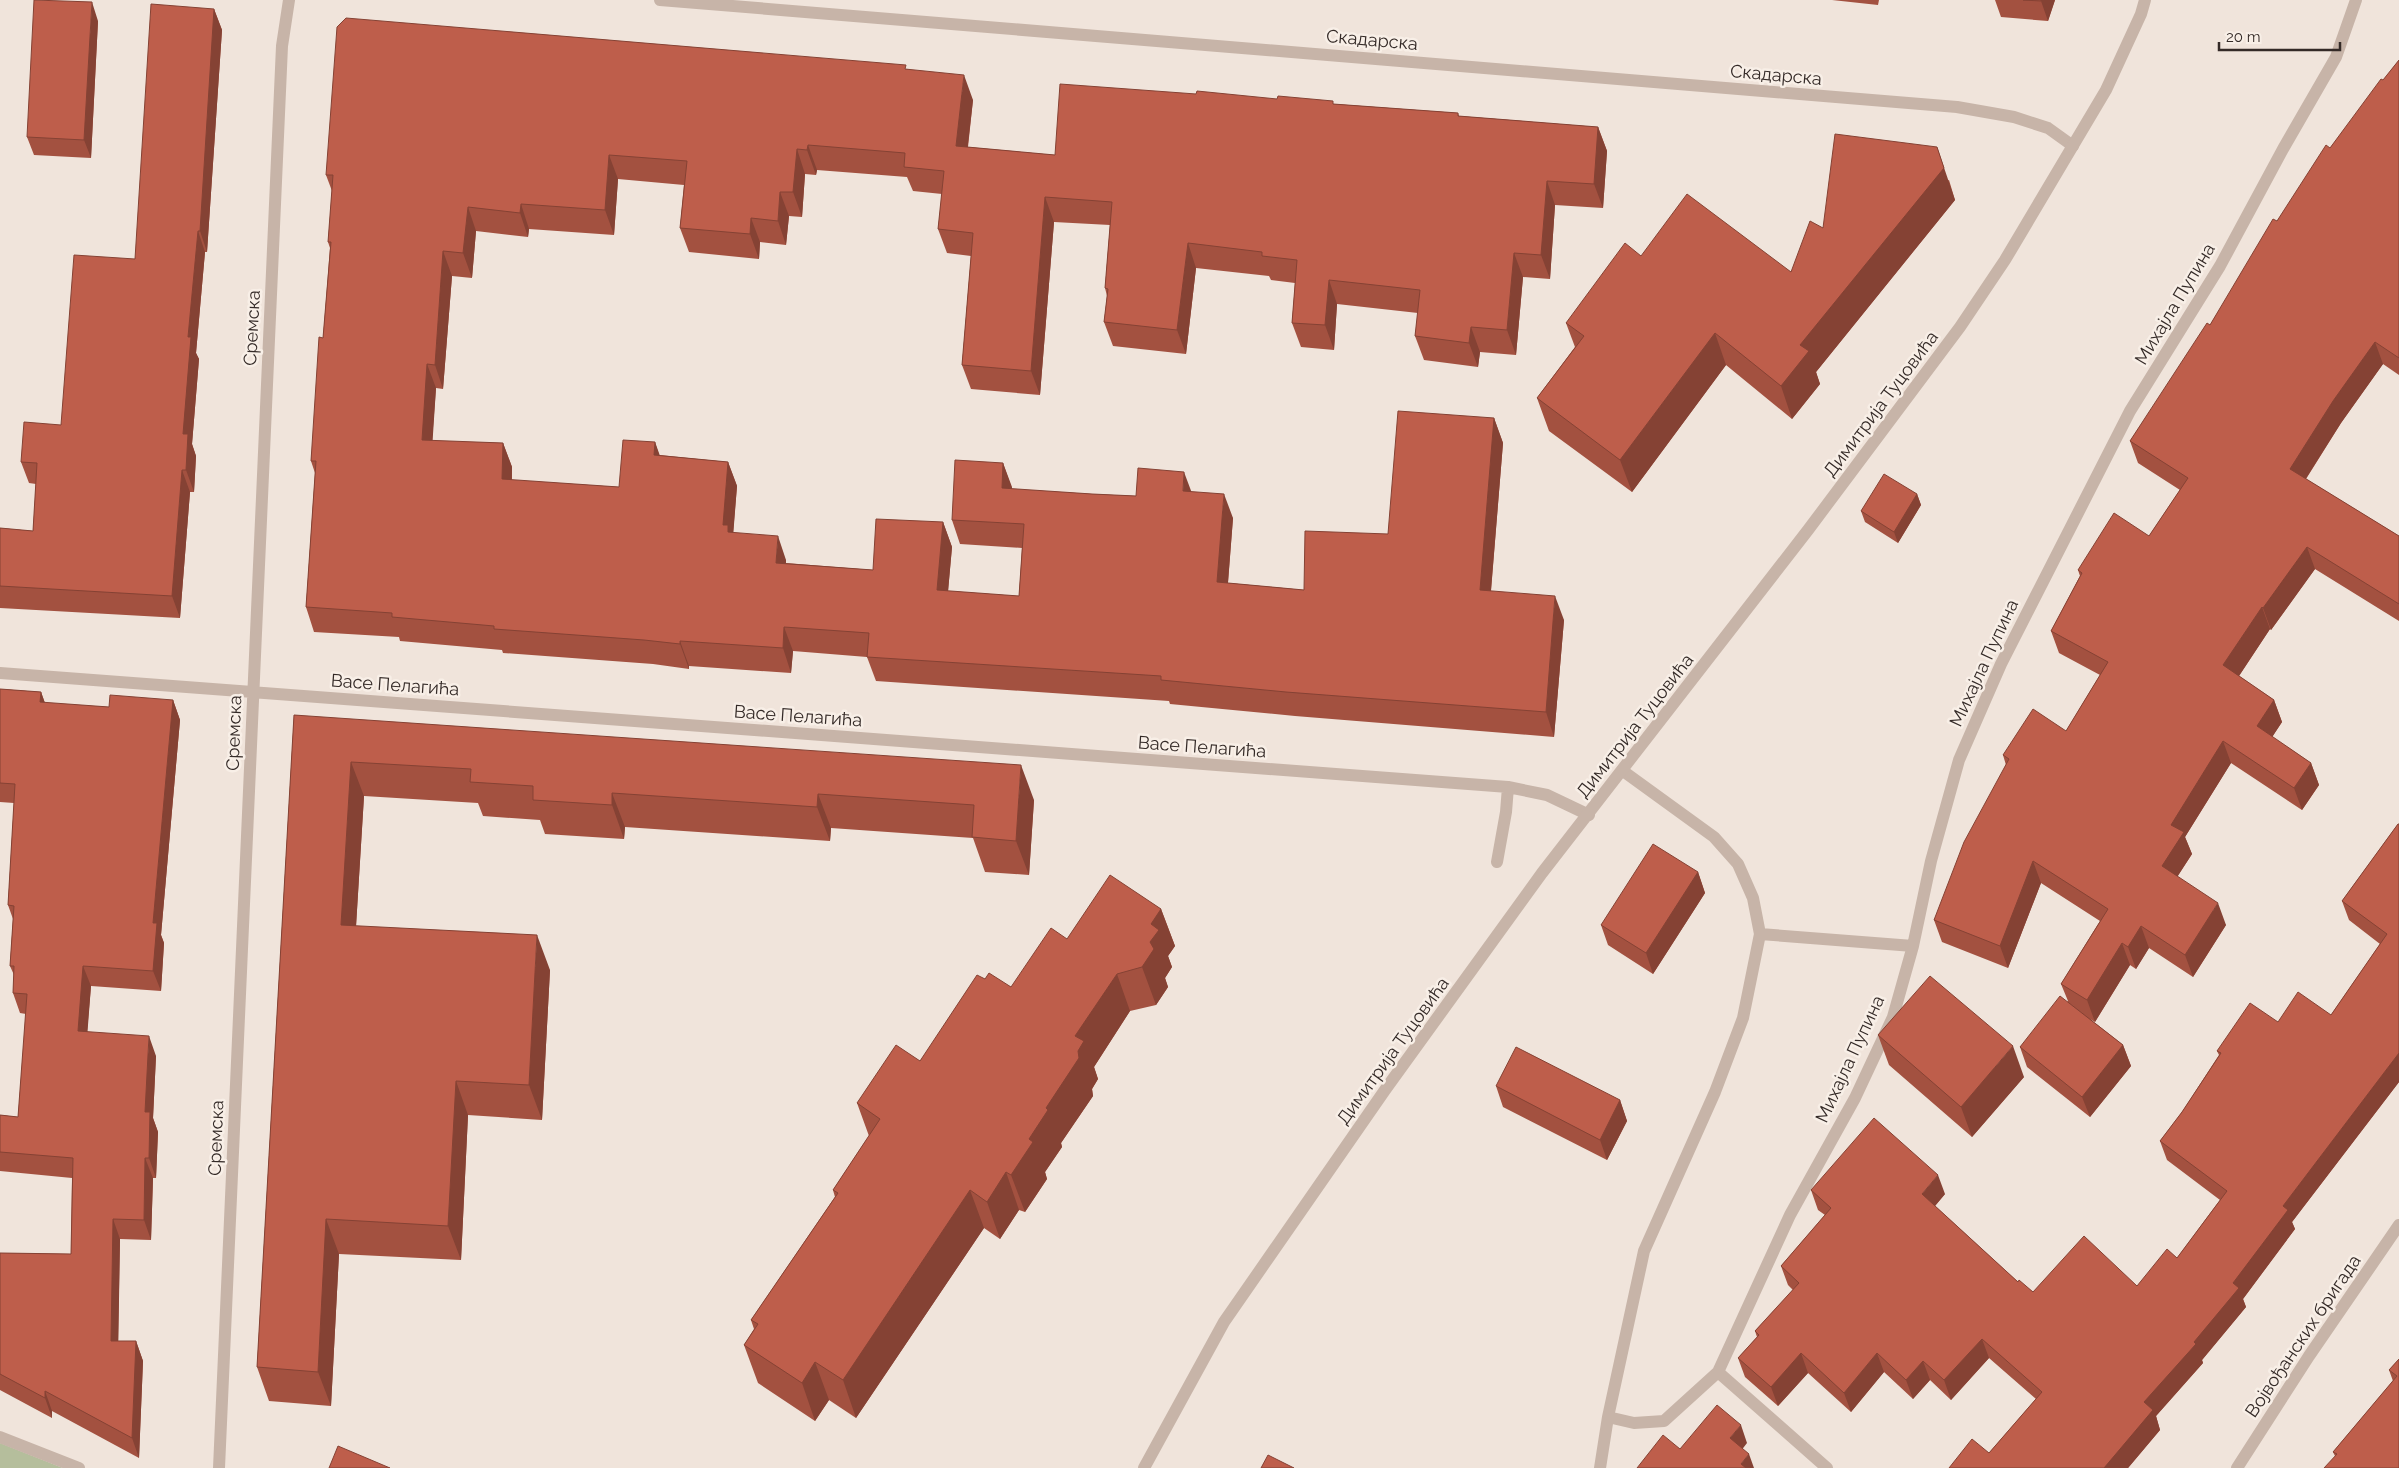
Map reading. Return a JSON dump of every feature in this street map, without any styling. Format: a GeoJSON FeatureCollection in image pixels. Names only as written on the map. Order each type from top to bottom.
{"type":"FeatureCollection","features":[{"type":"Feature","properties":{"kind":"street","name":"Сремска"},"geometry":{"type":"LineString","coordinates":[[219,1468],[282,46],[289,0]]}},
{"type":"Feature","properties":{"kind":"street","name":"Скадарска"},"geometry":{"type":"LineString","coordinates":[[660,0],[1957,107],[2014,117],[2040,125],[2048,128],[2073,146]]}},
{"type":"Feature","properties":{"kind":"street","name":"Димитрија Туцовића"},"geometry":{"type":"LineString","coordinates":[[1144,1468],[1224,1322],[1385,1090],[1542,873],[1623,771],[1960,327],[2005,260],[2106,90],[2141,14],[2145,0]]}},
{"type":"Feature","properties":{"kind":"street","name":"Михајла Пупина"},"geometry":{"type":"LineString","coordinates":[[1608,1417],[1634,1423],[1664,1421],[1718,1372],[1790,1215],[1854,1098],[1893,1017],[1913,946],[1931,861],[1959,760],[2001,664],[2130,411],[2220,266],[2336,56],[2356,0]]}},
{"type":"Feature","properties":{"kind":"street","name":"Васе Пелагића"},"geometry":{"type":"LineString","coordinates":[[0,673],[1508,787],[1547,795],[1589,815]]}},
{"type":"Feature","properties":{"kind":"street"},"geometry":{"type":"LineString","coordinates":[[1600,1468],[1608,1417],[1644,1251],[1715,1092],[1743,1018],[1760,934],[1753,898],[1738,864],[1726,849],[1714,837],[1623,771]]}},
{"type":"Feature","properties":{"kind":"street"},"geometry":{"type":"LineString","coordinates":[[1497,862],[1504,829],[1508,787]]}},
{"type":"Feature","properties":{"kind":"street"},"geometry":{"type":"LineString","coordinates":[[1760,934],[1835,939],[1882,946],[1913,946]]}},
{"type":"Feature","properties":{"kind":"street","name":"Војвођанских бригада"},"geometry":{"type":"LineString","coordinates":[[2238,1468],[2309,1356],[2399,1225]]}},
{"type":"Feature","properties":{"kind":"street"},"geometry":{"type":"LineString","coordinates":[[1718,1372],[1827,1468]]}},
{"type":"Feature","properties":{"kind":"street"},"geometry":{"type":"LineString","coordinates":[[0,1437],[79,1468]]}},
{"type":"Feature","properties":{"kind":"green space"},"geometry":{"type":"Polygon","coordinates":[[[0,1443],[63,1468],[0,1468],[0,1443]]]}},
{"type":"Feature","properties":{"kind":"building"},"geometry":{"type":"Polygon","coordinates":[[[34,0],[92,2],[84,140],[27,137],[34,0]]]}},
{"type":"Feature","properties":{"kind":"building"},"geometry":{"type":"Polygon","coordinates":[[[151,4],[214,9],[200,231],[198,231],[188,337],[191,337],[183,434],[188,434],[186,470],[182,470],[172,596],[0,586],[0,528],[33,531],[37,463],[21,462],[24,422],[61,425],[74,255],[135,259],[151,4]]]}},
{"type":"Feature","properties":{"kind":"building"},"geometry":{"type":"Polygon","coordinates":[[[346,18],[906,65],[905,69],[964,75],[956,146],[1055,155],[1060,84],[1196,94],[1197,91],[1277,99],[1278,96],[1333,101],[1333,104],[1458,113],[1458,116],[1598,127],[1594,184],[1547,181],[1541,255],[1514,253],[1507,330],[1471,327],[1469,343],[1415,336],[1420,290],[1329,280],[1325,325],[1292,323],[1297,260],[1262,256],[1262,252],[1188,243],[1177,330],[1104,322],[1108,289],[1105,288],[1112,202],[1045,197],[1031,371],[962,365],[973,233],[938,229],[944,171],[904,167],[905,153],[808,145],[807,150],[797,149],[793,192],[780,192],[778,221],[751,218],[750,234],[680,228],[687,161],[609,155],[605,210],[521,204],[520,213],[468,207],[463,253],[443,251],[435,365],[427,364],[422,440],[503,443],[502,479],[619,487],[623,440],[655,442],[654,455],[728,462],[723,525],[728,525],[728,532],[778,536],[776,563],[873,570],[876,519],[943,522],[937,590],[1019,596],[1024,524],[952,520],[955,460],[1003,463],[1002,488],[1092,494],[1136,496],[1138,468],[1184,472],[1183,491],[1224,494],[1217,582],[1304,590],[1305,531],[1388,534],[1398,411],[1494,418],[1480,590],[1555,596],[1546,712],[1286,692],[1161,680],[1161,676],[867,657],[869,633],[784,627],[783,648],[680,641],[680,644],[494,629],[494,626],[392,617],[392,613],[306,607],[316,461],[311,461],[319,337],[323,338],[331,242],[328,242],[333,175],[326,175],[337,27],[346,18]]]}},
{"type":"Feature","properties":{"kind":"building"},"geometry":{"type":"Polygon","coordinates":[[[2399,60],[2399,358],[2375,342],[2333,401],[2290,469],[2399,536],[2399,604],[2307,547],[2262,607],[2223,665],[2274,700],[2257,726],[2311,763],[2294,788],[2223,741],[2171,825],[2184,832],[2162,866],[2218,903],[2185,955],[2141,926],[2128,947],[2122,943],[2087,1000],[2061,984],[2108,909],[2033,861],[2000,946],[1934,920],[1964,842],[2009,759],[2003,755],[2033,709],[2066,731],[2108,662],[2051,631],[2082,573],[2078,570],[2114,513],[2149,536],[2188,478],[2130,441],[2207,323],[2210,325],[2273,219],[2277,221],[2326,145],[2330,148],[2381,79],[2383,80],[2399,60]]]}},
{"type":"Feature","properties":{"kind":"building"},"geometry":{"type":"Polygon","coordinates":[[[1835,134],[1937,147],[1944,168],[1800,345],[1809,351],[1781,386],[1715,333],[1620,460],[1537,398],[1584,336],[1566,323],[1625,243],[1641,256],[1687,194],[1791,272],[1810,221],[1823,228],[1835,134]]]}},
{"type":"Feature","properties":{"kind":"building"},"geometry":{"type":"Polygon","coordinates":[[[1884,474],[1917,494],[1894,532],[1861,511],[1884,474]]]}},
{"type":"Feature","properties":{"kind":"building"},"geometry":{"type":"Polygon","coordinates":[[[0,689],[41,692],[40,702],[109,707],[110,695],[173,700],[153,923],[157,923],[153,971],[83,966],[78,1031],[149,1036],[145,1112],[150,1112],[149,1158],[145,1158],[144,1220],[113,1219],[111,1341],[136,1341],[132,1438],[45,1391],[45,1398],[0,1374],[0,1253],[71,1254],[73,1158],[0,1152],[0,1115],[18,1117],[27,994],[13,993],[14,966],[10,966],[14,906],[8,905],[15,784],[0,783],[0,689]]]}},
{"type":"Feature","properties":{"kind":"building"},"geometry":{"type":"Polygon","coordinates":[[[294,715],[1021,765],[1016,841],[972,837],[974,805],[818,794],[817,807],[612,793],[612,805],[533,800],[533,786],[470,782],[471,769],[351,762],[341,925],[537,935],[529,1085],[456,1081],[448,1226],[326,1219],[318,1372],[257,1367],[294,715]]]}},
{"type":"Feature","properties":{"kind":"building"},"geometry":{"type":"Polygon","coordinates":[[[2398,824],[2399,1053],[2283,1206],[2288,1210],[2233,1283],[2239,1288],[2194,1342],[2196,1344],[2144,1402],[2153,1410],[2104,1468],[1949,1468],[1972,1439],[1989,1453],[2042,1392],[1982,1339],[1944,1380],[1923,1361],[1906,1380],[1877,1353],[1844,1393],[1801,1353],[1771,1387],[1738,1358],[1759,1335],[1755,1331],[1799,1283],[1781,1266],[1831,1208],[1811,1190],[1874,1118],[1938,1175],[1922,1194],[2018,1282],[2019,1280],[2033,1292],[2084,1236],[2137,1286],[2167,1249],[2177,1258],[2227,1191],[2160,1141],[2182,1112],[2221,1053],[2217,1051],[2250,1003],[2278,1022],[2298,992],[2331,1015],[2387,934],[2342,901],[2398,824]]]}},
{"type":"Feature","properties":{"kind":"building"},"geometry":{"type":"Polygon","coordinates":[[[1653,844],[1698,872],[1646,953],[1601,925],[1653,844]]]}},
{"type":"Feature","properties":{"kind":"building"},"geometry":{"type":"Polygon","coordinates":[[[1110,875],[1161,909],[1151,924],[1159,930],[1150,942],[1154,949],[1142,967],[1117,974],[1075,1036],[1084,1041],[1078,1051],[1079,1058],[1046,1108],[1048,1110],[1029,1139],[1033,1142],[1011,1175],[1006,1172],[987,1202],[970,1190],[843,1380],[815,1362],[802,1383],[744,1345],[758,1324],[751,1320],[838,1193],[833,1190],[880,1119],[857,1103],[896,1045],[920,1061],[977,975],[985,979],[989,973],[1011,987],[1051,928],[1067,939],[1110,875]]]}},
{"type":"Feature","properties":{"kind":"building"},"geometry":{"type":"Polygon","coordinates":[[[1930,976],[2013,1046],[1961,1107],[1878,1035],[1930,976]]]}},
{"type":"Feature","properties":{"kind":"building"},"geometry":{"type":"Polygon","coordinates":[[[2060,996],[2123,1045],[2082,1097],[2020,1047],[2060,996]]]}},
{"type":"Feature","properties":{"kind":"building"},"geometry":{"type":"Polygon","coordinates":[[[1516,1047],[1620,1100],[1600,1140],[1496,1086],[1516,1047]]]}},
{"type":"Feature","properties":{"kind":"building"},"geometry":{"type":"Polygon","coordinates":[[[2399,1359],[2399,1468],[2324,1468],[2337,1454],[2333,1452],[2397,1376],[2389,1370],[2399,1359]]]}},
{"type":"Feature","properties":{"kind":"building"},"geometry":{"type":"Polygon","coordinates":[[[1717,1405],[1741,1425],[1730,1438],[1749,1454],[1741,1464],[1746,1468],[1637,1468],[1663,1435],[1680,1449],[1717,1405]]]}},
{"type":"Feature","properties":{"kind":"building"},"geometry":{"type":"Polygon","coordinates":[[[338,1446],[390,1468],[329,1468],[338,1446]]]}},
{"type":"Feature","properties":{"kind":"building"},"geometry":{"type":"Polygon","coordinates":[[[1268,1455],[1294,1468],[1261,1468],[1268,1455]]]}}]}
